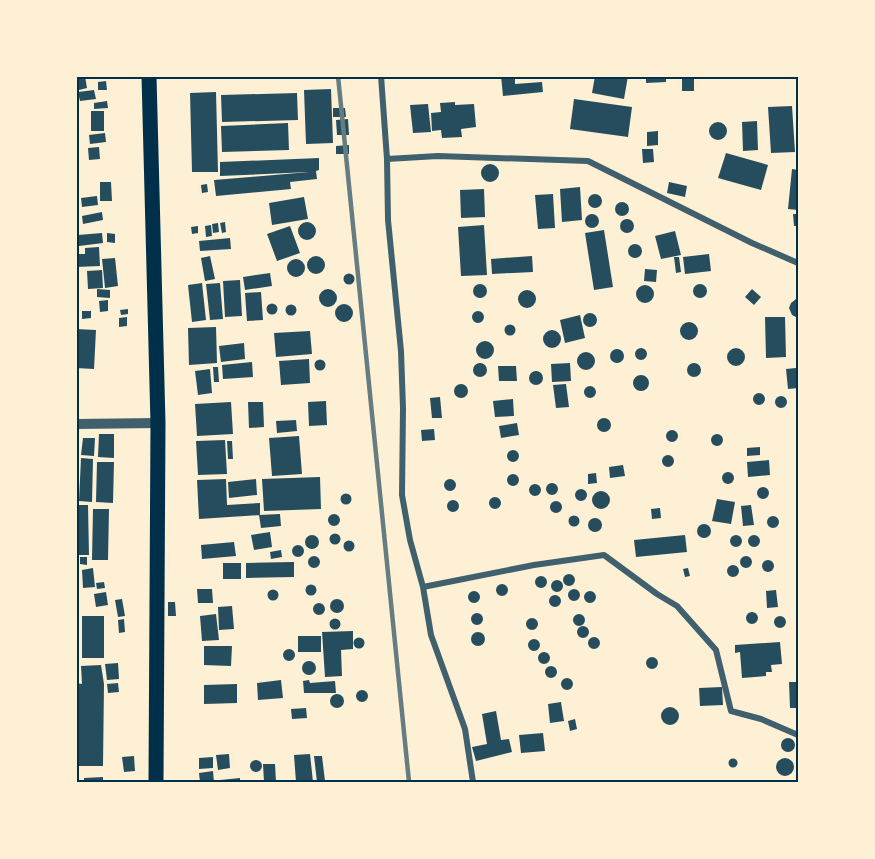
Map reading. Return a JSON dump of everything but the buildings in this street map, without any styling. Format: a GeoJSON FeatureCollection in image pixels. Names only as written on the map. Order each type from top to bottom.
{"type":"FeatureCollection","features":[{"type":"Feature","properties":{"kind":"main road"},"geometry":{"type":"LineString","coordinates":[[149,76],[158,423],[156,783]]}},
{"type":"Feature","properties":{"kind":"street"},"geometry":{"type":"LineString","coordinates":[[381,76],[387,159],[388,220],[401,351],[402,495],[410,540],[423,587],[431,635],[465,729],[473,783]]}},
{"type":"Feature","properties":{"kind":"street"},"geometry":{"type":"LineString","coordinates":[[387,159],[438,156],[588,161],[752,243],[798,263]]}},
{"type":"Feature","properties":{"kind":"street"},"geometry":{"type":"LineString","coordinates":[[76,424],[158,423]]}},
{"type":"Feature","properties":{"kind":"street"},"geometry":{"type":"LineString","coordinates":[[423,587],[534,565],[604,555],[677,606],[716,650],[731,711],[761,719],[798,735]]}},
{"type":"Feature","properties":{"kind":"railway"},"geometry":{"type":"LineString","coordinates":[[338,76],[409,782]]}}]}
